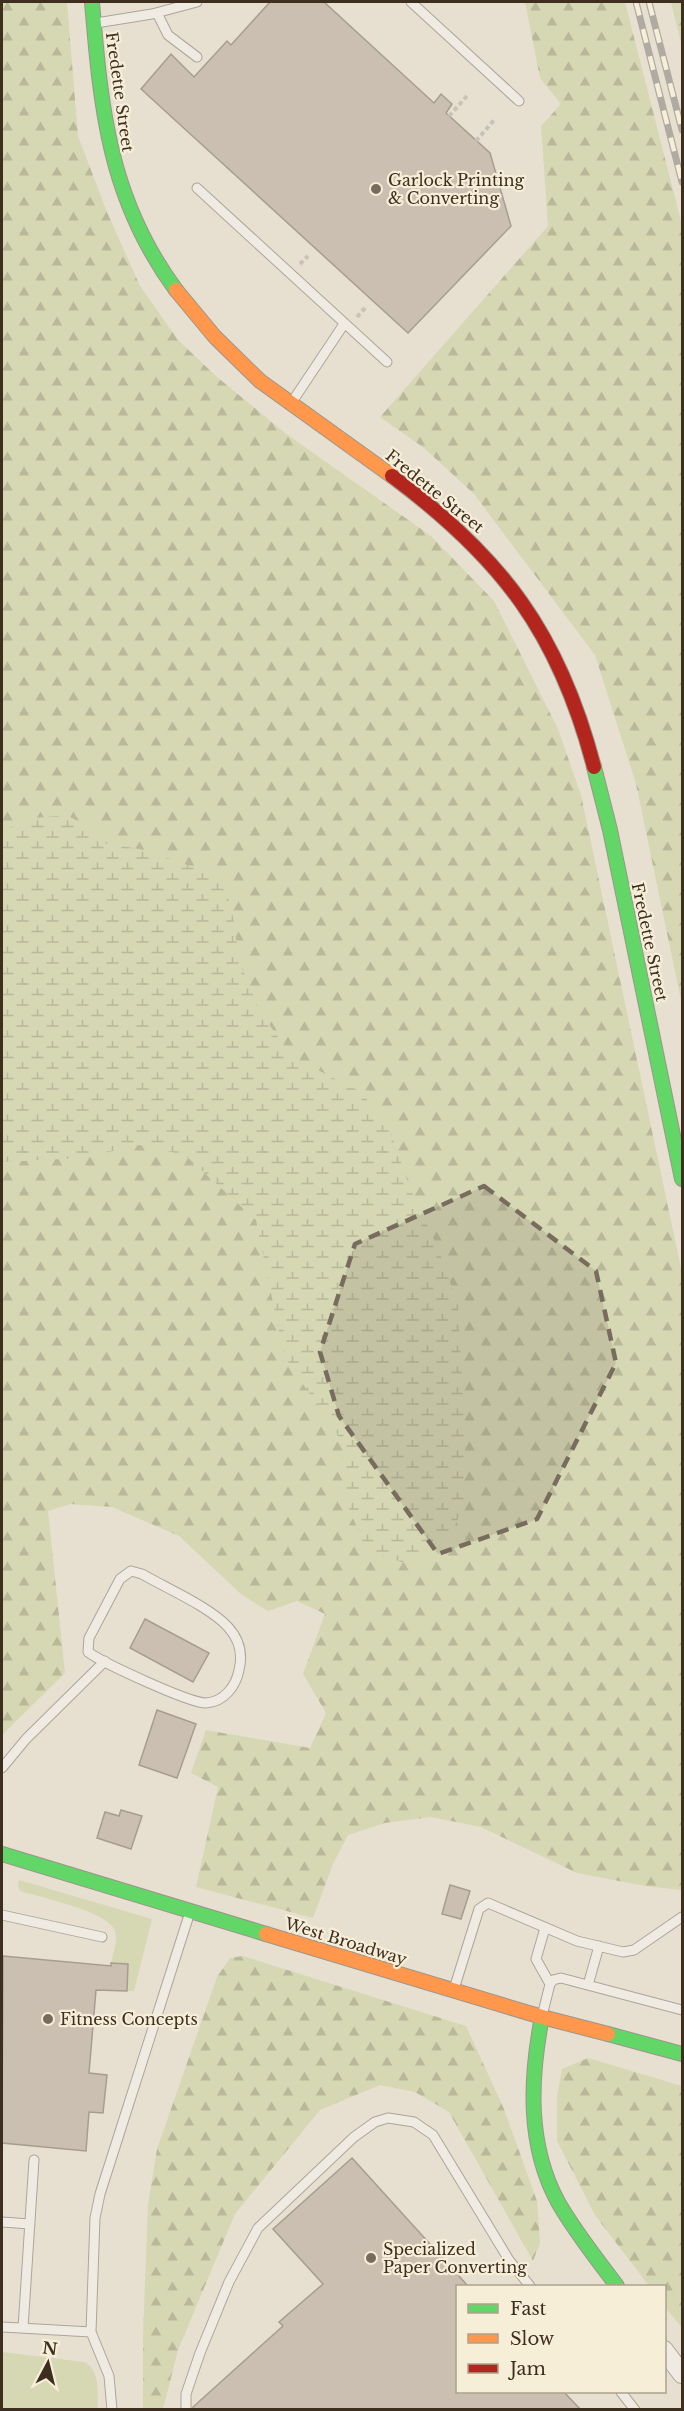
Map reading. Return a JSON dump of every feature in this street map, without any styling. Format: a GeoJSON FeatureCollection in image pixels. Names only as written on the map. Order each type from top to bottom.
{"type":"FeatureCollection","features":[{"type":"Feature","properties":{"kind":"street","name":"Fredette Street"},"geometry":{"type":"LineString","coordinates":[[92,2],[107,135],[116,173],[141,229],[168,278],[197,318],[259,380],[402,483],[473,542],[510,585],[557,659],[581,719],[601,789],[682,1179]]}},
{"type":"Feature","properties":{"kind":"street","name":"West Broadway"},"geometry":{"type":"LineString","coordinates":[[6,1858],[542,2017],[682,2054]]}},
{"type":"Feature","properties":{"kind":"street"},"geometry":{"type":"LineString","coordinates":[[542,2017],[532,2094],[533,2118],[539,2152],[551,2187],[562,2209],[616,2285]]}},
{"type":"Feature","properties":{"kind":"street"},"geometry":{"type":"LineString","coordinates":[[666,2353],[682,2374]]}},
{"type":"Feature","properties":{"kind":"lane"},"geometry":{"type":"LineString","coordinates":[[94,23],[157,13],[176,5],[197,2]]}},
{"type":"Feature","properties":{"kind":"lane"},"geometry":{"type":"LineString","coordinates":[[411,2],[519,101]]}},
{"type":"Feature","properties":{"kind":"lane"},"geometry":{"type":"LineString","coordinates":[[157,13],[168,35],[197,57]]}},
{"type":"Feature","properties":{"kind":"lane"},"geometry":{"type":"LineString","coordinates":[[197,188],[387,362]]}},
{"type":"Feature","properties":{"kind":"lane"},"geometry":{"type":"LineString","coordinates":[[291,403],[344,324]]}},
{"type":"Feature","properties":{"kind":"lane"},"geometry":{"type":"LineString","coordinates":[[131,1572],[142,1575],[214,1616],[229,1629],[241,1651],[238,1674],[230,1690],[215,1701],[207,1703],[188,1699],[105,1661],[88,1652],[89,1638],[120,1579],[131,1572]]}},
{"type":"Feature","properties":{"kind":"lane"},"geometry":{"type":"LineString","coordinates":[[2,1768],[26,1739],[105,1661]]}},
{"type":"Feature","properties":{"kind":"lane"},"geometry":{"type":"LineString","coordinates":[[454,1991],[479,1909],[483,1905],[493,1904],[577,1941],[629,1952],[682,1917]]}},
{"type":"Feature","properties":{"kind":"lane"},"geometry":{"type":"LineString","coordinates":[[112,2409],[109,2376],[91,2332],[95,2218],[100,2194],[189,1912]]}},
{"type":"Feature","properties":{"kind":"lane"},"geometry":{"type":"LineString","coordinates":[[2,1915],[102,1937]]}},
{"type":"Feature","properties":{"kind":"lane"},"geometry":{"type":"LineString","coordinates":[[542,2017],[550,1984],[536,1959],[545,1928]]}},
{"type":"Feature","properties":{"kind":"lane"},"geometry":{"type":"LineString","coordinates":[[588,1985],[599,1946]]}},
{"type":"Feature","properties":{"kind":"lane"},"geometry":{"type":"LineString","coordinates":[[550,1984],[561,1978],[682,2010]]}},
{"type":"Feature","properties":{"kind":"lane"},"geometry":{"type":"LineString","coordinates":[[186,2409],[186,2394],[200,2353],[229,2282],[258,2228],[354,2137],[375,2122],[388,2118],[408,2121],[424,2127],[434,2135],[509,2260],[529,2285]]}},
{"type":"Feature","properties":{"kind":"lane"},"geometry":{"type":"LineString","coordinates":[[23,2328],[34,2160]]}},
{"type":"Feature","properties":{"kind":"lane"},"geometry":{"type":"LineString","coordinates":[[2,2222],[30,2224]]}},
{"type":"Feature","properties":{"kind":"lane"},"geometry":{"type":"LineString","coordinates":[[2,2327],[91,2332]]}},
{"type":"Feature","properties":{"kind":"lane"},"geometry":{"type":"LineString","coordinates":[[623,2393],[635,2409]]}},
{"type":"Feature","properties":{"kind":"path"},"geometry":{"type":"LineString","coordinates":[[448,116],[467,96]]}},
{"type":"Feature","properties":{"kind":"path"},"geometry":{"type":"LineString","coordinates":[[476,141],[495,119]]}},
{"type":"Feature","properties":{"kind":"highlighted area"},"geometry":{"type":"Polygon","coordinates":[[[484,1186],[596,1271],[616,1363],[537,1519],[438,1554],[339,1416],[320,1352],[355,1244],[484,1186]]]}},
{"type":"Feature","properties":{"kind":"green space"},"geometry":{"type":"Polygon","coordinates":[[[2,2],[67,2],[78,136],[107,212],[140,286],[178,340],[217,377],[285,433],[431,536],[494,601],[558,729],[581,795],[682,1273],[682,1890],[645,1886],[577,1873],[481,1827],[431,1817],[385,1823],[348,1835],[333,1864],[313,1918],[196,1887],[218,1787],[191,1773],[206,1730],[310,1748],[326,1713],[303,1674],[325,1614],[297,1601],[268,1611],[242,1595],[179,1536],[112,1507],[70,1504],[48,1511],[65,1673],[2,1735],[2,2]]]}},
{"type":"Feature","properties":{"kind":"green space"},"geometry":{"type":"Polygon","coordinates":[[[525,2],[625,2],[682,225],[682,1005],[636,784],[595,655],[474,494],[424,448],[380,417],[548,226],[541,126],[561,104],[540,78],[525,2]]]}},
{"type":"Feature","properties":{"kind":"green space"},"geometry":{"type":"Polygon","coordinates":[[[671,2],[682,2],[682,47],[671,2]]]}},
{"type":"Feature","properties":{"kind":"green space"},"geometry":{"type":"Polygon","coordinates":[[[66,815],[90,827],[104,843],[145,850],[210,873],[226,890],[232,910],[239,960],[259,1010],[292,1057],[361,1092],[389,1128],[411,1191],[438,1248],[458,1305],[465,1441],[464,1504],[449,1540],[412,1566],[366,1549],[348,1506],[342,1442],[284,1356],[256,1220],[185,1155],[139,1145],[83,1158],[2,1162],[2,828],[19,826],[35,818],[66,815]]]}},
{"type":"Feature","properties":{"kind":"green space"},"geometry":{"type":"Polygon","coordinates":[[[19,1880],[152,1919],[134,1991],[127,1991],[128,1964],[111,1963],[116,1939],[115,1931],[110,1924],[88,1912],[20,1891],[19,1880]]]}},
{"type":"Feature","properties":{"kind":"green space"},"geometry":{"type":"Polygon","coordinates":[[[243,1956],[466,2026],[504,2109],[537,2201],[540,2243],[533,2261],[449,2112],[415,2092],[380,2085],[320,2110],[235,2214],[178,2350],[163,2409],[143,2409],[148,2205],[157,2149],[217,1977],[230,1958],[243,1956]]]}},
{"type":"Feature","properties":{"kind":"green space"},"geometry":{"type":"Polygon","coordinates":[[[588,2058],[682,2086],[682,2328],[666,2308],[666,2285],[648,2285],[595,2215],[557,2141],[557,2096],[562,2069],[588,2058]]]}},
{"type":"Feature","properties":{"kind":"green space"},"geometry":{"type":"Polygon","coordinates":[[[2,2352],[84,2362],[96,2376],[98,2409],[2,2409],[2,2352]]]}},
{"type":"Feature","properties":{"kind":"building","name":"Garlock Printing & Converting"},"geometry":{"type":"Polygon","coordinates":[[[270,2],[324,2],[434,103],[441,94],[452,104],[446,113],[490,153],[511,226],[408,333],[141,89],[171,54],[194,77],[227,41],[231,45],[270,2]]]}},
{"type":"Feature","properties":{"kind":"building"},"geometry":{"type":"Polygon","coordinates":[[[145,1619],[209,1653],[193,1682],[130,1648],[145,1619]]]}},
{"type":"Feature","properties":{"kind":"building"},"geometry":{"type":"Polygon","coordinates":[[[157,1710],[196,1724],[177,1778],[139,1765],[157,1710]]]}},
{"type":"Feature","properties":{"kind":"building"},"geometry":{"type":"Polygon","coordinates":[[[121,1810],[142,1816],[131,1849],[97,1838],[105,1812],[119,1816],[121,1810]]]}},
{"type":"Feature","properties":{"kind":"building"},"geometry":{"type":"Polygon","coordinates":[[[450,1885],[470,1891],[461,1919],[442,1914],[450,1885]]]}},
{"type":"Feature","properties":{"kind":"building","name":"Fitness Concepts"},"geometry":{"type":"Polygon","coordinates":[[[3,1956],[111,1966],[111,1963],[128,1964],[127,1991],[96,1990],[89,2073],[107,2075],[103,2113],[89,2112],[86,2151],[2,2143],[3,1956]]]}},
{"type":"Feature","properties":{"kind":"building","name":"Specialized Paper Converting"},"geometry":{"type":"Polygon","coordinates":[[[352,2158],[467,2285],[456,2285],[456,2393],[565,2393],[580,2409],[193,2409],[283,2326],[279,2322],[323,2284],[273,2229],[352,2158]]]}},
{"type":"Feature","properties":{"kind":"railway"},"geometry":{"type":"LineString","coordinates":[[636,2],[682,182]]}},
{"type":"Feature","properties":{"kind":"railway"},"geometry":{"type":"LineString","coordinates":[[649,2],[682,130]]}},
{"type":"Feature","properties":{"kind":"traffic: fast"},"geometry":{"type":"LineString","coordinates":[[92,2],[105,117],[122,187],[136,222],[176,290]]}},
{"type":"Feature","properties":{"kind":"traffic: fast"},"geometry":{"type":"LineString","coordinates":[[594,767],[610,830],[682,1179]]}},
{"type":"Feature","properties":{"kind":"traffic: fast"},"geometry":{"type":"LineString","coordinates":[[2,1854],[266,1934]]}},
{"type":"Feature","properties":{"kind":"traffic: fast"},"geometry":{"type":"LineString","coordinates":[[542,2017],[534,2088],[536,2135],[541,2158],[558,2202],[616,2285]]}},
{"type":"Feature","properties":{"kind":"traffic: fast"},"geometry":{"type":"LineString","coordinates":[[608,2034],[682,2054]]}},
{"type":"Feature","properties":{"kind":"traffic: slow"},"geometry":{"type":"LineString","coordinates":[[176,290],[215,337],[260,381],[392,476]]}},
{"type":"Feature","properties":{"kind":"traffic: slow"},"geometry":{"type":"LineString","coordinates":[[266,1934],[542,2017],[608,2034]]}},
{"type":"Feature","properties":{"kind":"traffic: jam"},"geometry":{"type":"LineString","coordinates":[[392,476],[465,537],[495,569],[521,602],[544,638],[563,677],[580,719],[594,767]]}},
{"type":"Feature","properties":{"kind":"place","name":"Garlock Printing & Converting"},"geometry":{"type":"Point","coordinates":[376,189]}},
{"type":"Feature","properties":{"kind":"place","name":"Fitness Concepts"},"geometry":{"type":"Point","coordinates":[48,2019]}},
{"type":"Feature","properties":{"kind":"place","name":"Specialized Paper Converting"},"geometry":{"type":"Point","coordinates":[371,2258]}}]}
